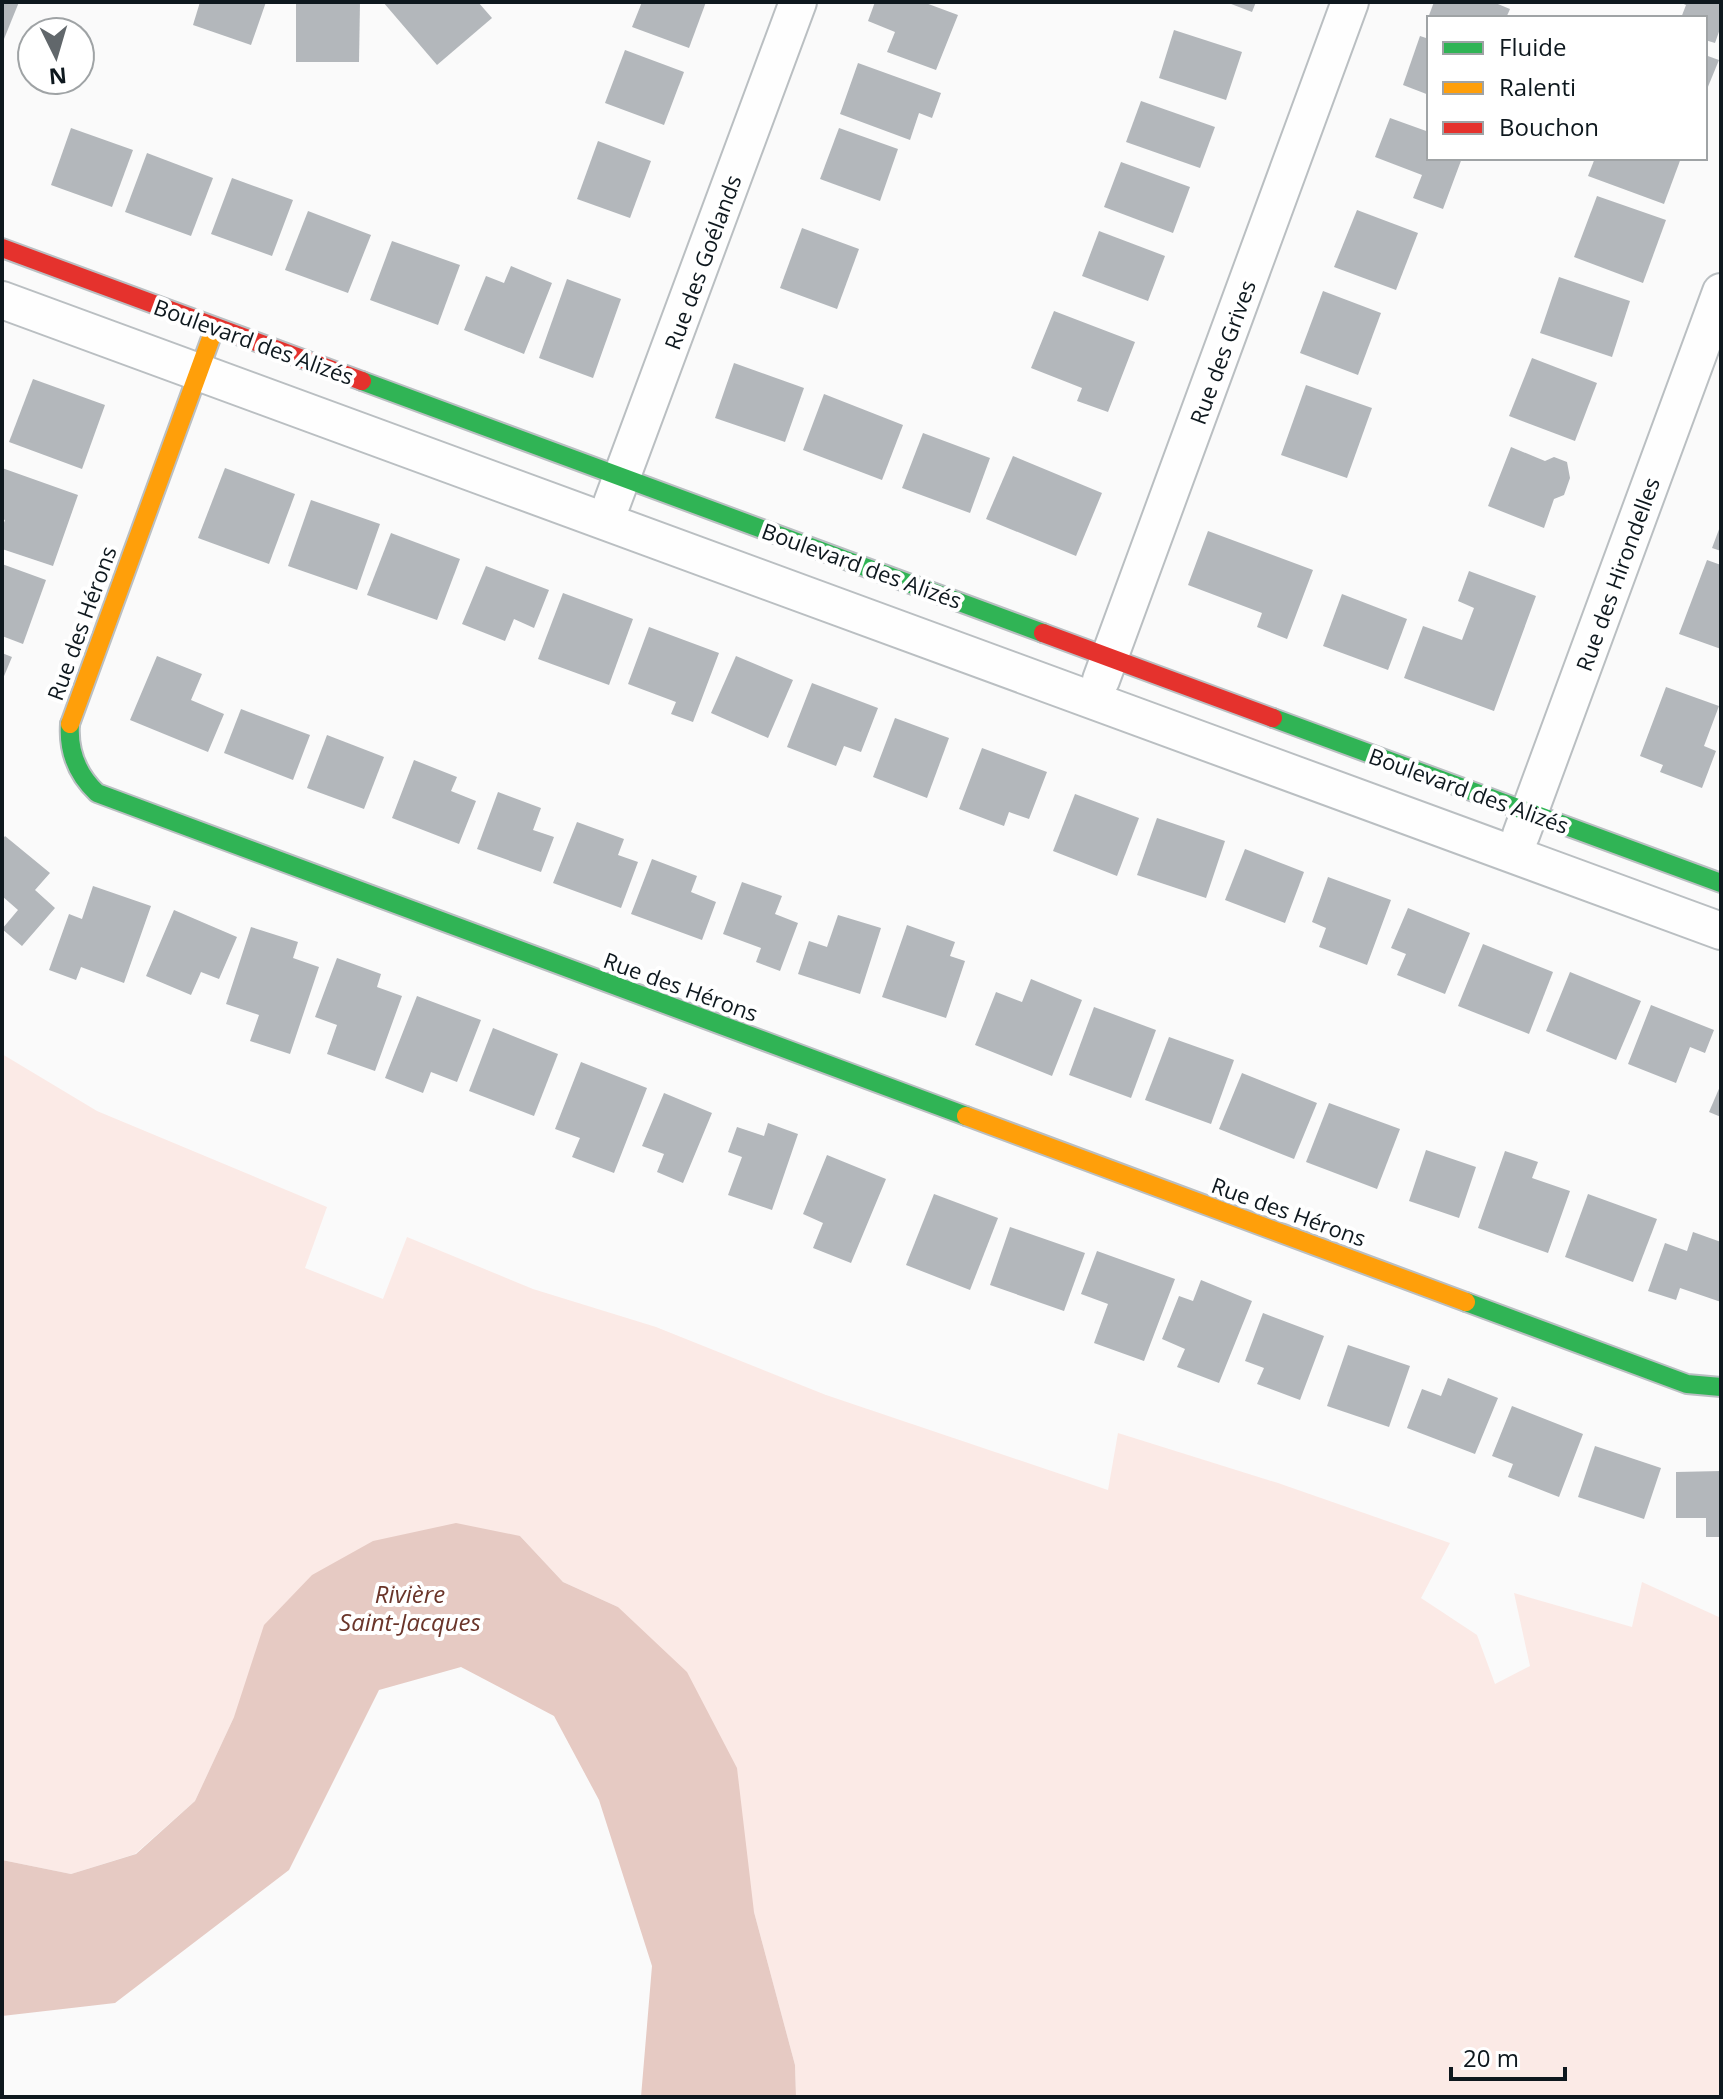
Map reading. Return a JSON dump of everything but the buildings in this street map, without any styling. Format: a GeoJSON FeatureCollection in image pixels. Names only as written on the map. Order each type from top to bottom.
{"type":"FeatureCollection","features":[{"type":"Feature","properties":{"kind":"street","name":"Rue des Goélands"},"geometry":{"type":"LineString","coordinates":[[605,521],[798,2]]}},
{"type":"Feature","properties":{"kind":"street","name":"Rue des Grives"},"geometry":{"type":"LineString","coordinates":[[1093,701],[1350,2]]}},
{"type":"Feature","properties":{"kind":"street","name":"Boulevard des Alizés"},"geometry":{"type":"LineString","coordinates":[[2,248],[1721,883]]}},
{"type":"Feature","properties":{"kind":"street","name":"Rue des Hirondelles"},"geometry":{"type":"LineString","coordinates":[[1513,855],[1721,292]]}},
{"type":"Feature","properties":{"kind":"street","name":"Boulevard des Alizés"},"geometry":{"type":"LineString","coordinates":[[2,300],[1721,931]]}},
{"type":"Feature","properties":{"kind":"street","name":"Rue des Hérons"},"geometry":{"type":"LineString","coordinates":[[215,327],[70,720],[68,737],[71,754],[87,785],[97,793],[1687,1384],[1721,1387]]}},
{"type":"Feature","properties":{"kind":"shaded area"},"geometry":{"type":"Polygon","coordinates":[[[2,1054],[97,1111],[327,1207],[305,1268],[383,1299],[407,1237],[533,1289],[656,1327],[826,1395],[1108,1490],[1118,1433],[1278,1483],[1450,1543],[1421,1598],[1477,1635],[1495,1684],[1530,1666],[1514,1593],[1632,1627],[1642,1582],[1721,1618],[1721,2097],[796,2097],[795,2065],[754,1912],[618,1607],[563,1582],[520,1536],[234,1717],[195,1801],[135,1854],[71,1874],[2,1860],[2,1054]]]}},
{"type":"Feature","properties":{"kind":"water","name":"Rivière Saint-Jacques"},"geometry":{"type":"Polygon","coordinates":[[[456,1523],[520,1536],[563,1582],[618,1607],[687,1672],[737,1768],[754,1912],[795,2065],[796,2097],[641,2097],[652,1966],[599,1800],[554,1716],[461,1667],[379,1690],[289,1870],[115,2003],[2,2016],[2,1860],[71,1874],[136,1854],[195,1801],[234,1717],[264,1625],[312,1575],[373,1541],[456,1523]]]}},
{"type":"Feature","properties":{"kind":"traffic: fast"},"geometry":{"type":"LineString","coordinates":[[362,381],[1043,633]]}},
{"type":"Feature","properties":{"kind":"traffic: fast"},"geometry":{"type":"LineString","coordinates":[[1273,718],[1721,883]]}},
{"type":"Feature","properties":{"kind":"traffic: fast"},"geometry":{"type":"LineString","coordinates":[[70,724],[75,762],[97,793],[966,1116]]}},
{"type":"Feature","properties":{"kind":"traffic: fast"},"geometry":{"type":"LineString","coordinates":[[1466,1302],[1687,1384],[1721,1387]]}},
{"type":"Feature","properties":{"kind":"traffic: slow"},"geometry":{"type":"LineString","coordinates":[[70,724],[215,327]]}},
{"type":"Feature","properties":{"kind":"traffic: slow"},"geometry":{"type":"LineString","coordinates":[[966,1116],[1466,1302]]}},
{"type":"Feature","properties":{"kind":"traffic: jam"},"geometry":{"type":"LineString","coordinates":[[2,248],[362,381]]}},
{"type":"Feature","properties":{"kind":"traffic: jam"},"geometry":{"type":"LineString","coordinates":[[1043,633],[1273,718]]}}]}
